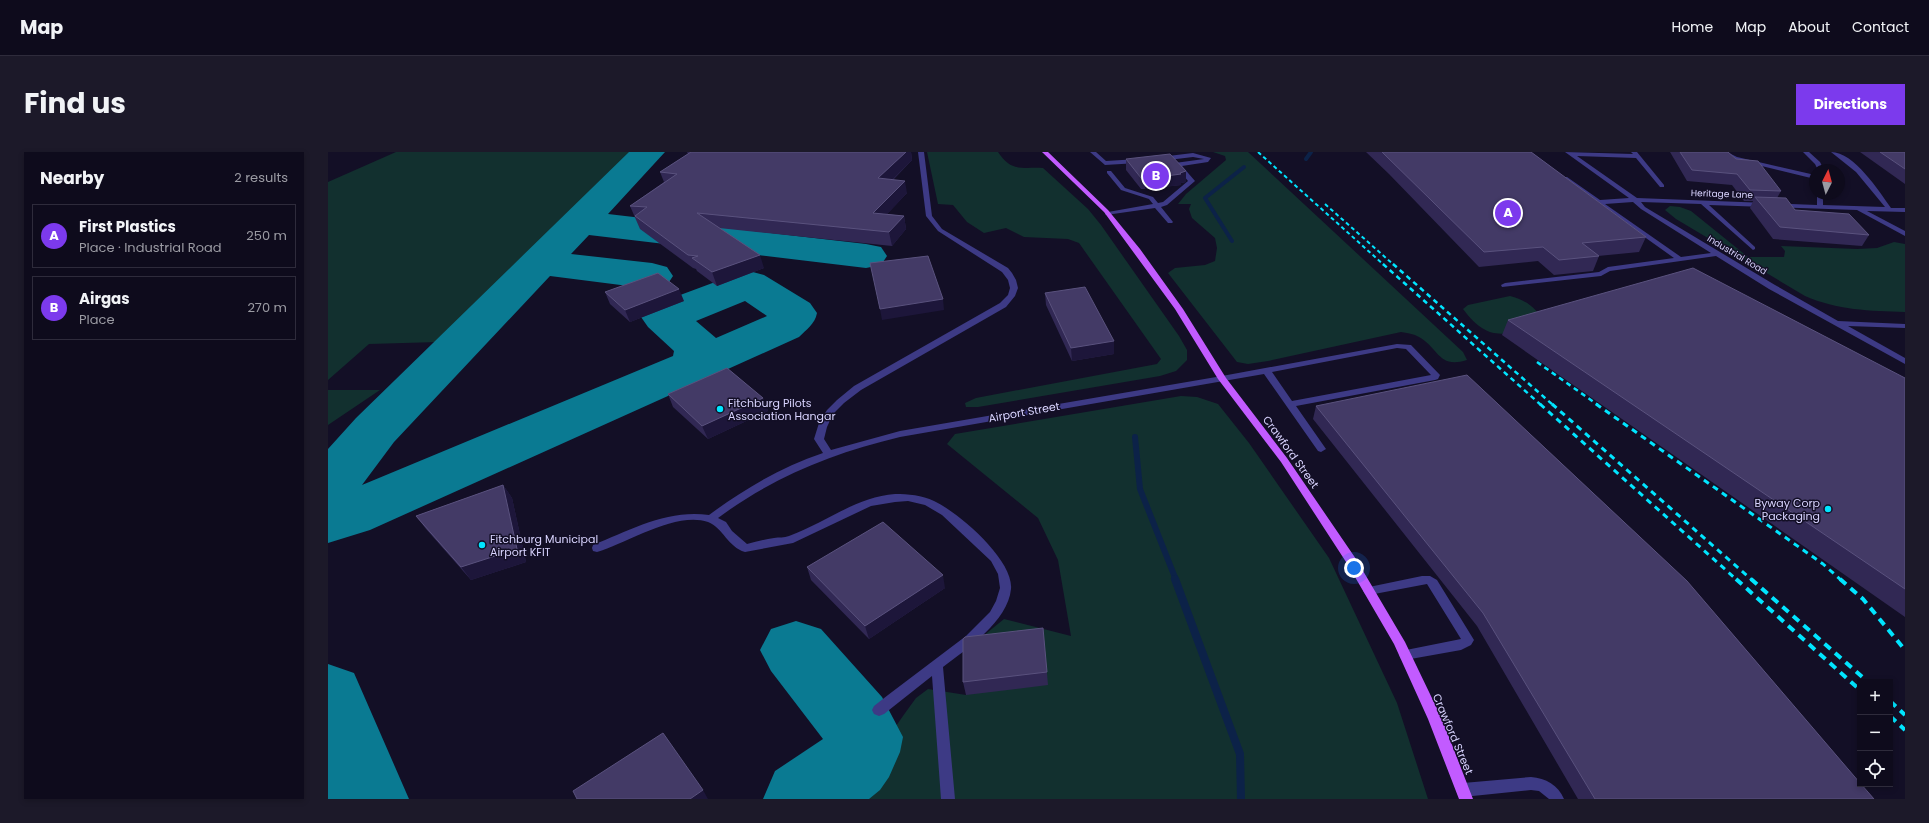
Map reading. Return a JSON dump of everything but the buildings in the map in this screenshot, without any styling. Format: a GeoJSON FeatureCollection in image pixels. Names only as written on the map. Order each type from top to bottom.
{"type":"FeatureCollection","features":[{"type":"Feature","properties":{"kind":"main road","name":"Crawford Street"},"geometry":{"type":"LineString","coordinates":[[1045,152],[1108,214],[1179,309],[1222,379],[1284,460],[1352,562],[1405,655],[1435,719],[1465,795]]}},
{"type":"Feature","properties":{"kind":"street"},"geometry":{"type":"LineString","coordinates":[[828,453],[819,439],[820,429],[834,408],[853,391],[1003,305],[1010,298],[1014,285],[1012,278],[1005,270],[940,230],[933,223],[929,216],[921,152]]}},
{"type":"Feature","properties":{"kind":"street"},"geometry":{"type":"LineString","coordinates":[[1093,152],[1105,163],[1143,161]]}},
{"type":"Feature","properties":{"kind":"street"},"geometry":{"type":"LineString","coordinates":[[1722,152],[1735,158],[1809,176]]}},
{"type":"Feature","properties":{"kind":"street"},"geometry":{"type":"LineString","coordinates":[[1806,152],[1818,164]]}},
{"type":"Feature","properties":{"kind":"street"},"geometry":{"type":"LineString","coordinates":[[1834,152],[1848,160],[1857,169],[1890,210]]}},
{"type":"Feature","properties":{"kind":"street"},"geometry":{"type":"LineString","coordinates":[[1570,153],[1636,154],[1662,186]]}},
{"type":"Feature","properties":{"kind":"street","name":"Industrial Road"},"geometry":{"type":"LineString","coordinates":[[1570,153],[1635,200],[1643,208],[1716,254],[1905,361]]}},
{"type":"Feature","properties":{"kind":"street"},"geometry":{"type":"LineString","coordinates":[[1150,160],[1201,155],[1208,158],[1206,161],[1202,162],[1178,165]]}},
{"type":"Feature","properties":{"kind":"street"},"geometry":{"type":"LineString","coordinates":[[1108,214],[1167,203],[1192,181],[1171,158]]}},
{"type":"Feature","properties":{"kind":"street"},"geometry":{"type":"LineString","coordinates":[[1109,172],[1120,187],[1148,196],[1170,222]]}},
{"type":"Feature","properties":{"kind":"street"},"geometry":{"type":"LineString","coordinates":[[1562,175],[1680,259]]}},
{"type":"Feature","properties":{"kind":"street","name":"Heritage Lane"},"geometry":{"type":"LineString","coordinates":[[1599,202],[1635,200],[1905,210]]}},
{"type":"Feature","properties":{"kind":"street"},"geometry":{"type":"LineString","coordinates":[[1820,200],[1820,207]]}},
{"type":"Feature","properties":{"kind":"street"},"geometry":{"type":"LineString","coordinates":[[1702,202],[1753,248]]}},
{"type":"Feature","properties":{"kind":"street"},"geometry":{"type":"LineString","coordinates":[[1857,208],[1905,234]]}},
{"type":"Feature","properties":{"kind":"street"},"geometry":{"type":"LineString","coordinates":[[1505,285],[1601,274],[1608,269],[1716,254]]}},
{"type":"Feature","properties":{"kind":"street"},"geometry":{"type":"LineString","coordinates":[[1836,323],[1905,326]]}},
{"type":"Feature","properties":{"kind":"street","name":"Airport Street"},"geometry":{"type":"LineString","coordinates":[[710,519],[728,505],[755,488],[828,453],[858,443],[900,434],[1222,379],[1404,346],[1411,350],[1436,375],[1435,377],[1290,404]]}},
{"type":"Feature","properties":{"kind":"street"},"geometry":{"type":"LineString","coordinates":[[1267,371],[1321,449]]}},
{"type":"Feature","properties":{"kind":"street"},"geometry":{"type":"LineString","coordinates":[[597,548],[666,521],[690,517],[710,519],[721,525],[729,535],[745,548],[791,540],[858,507],[874,501],[896,498],[913,498],[930,502],[942,509],[982,545],[1004,573],[1006,584],[1004,596],[993,615],[980,631],[879,710]]}},
{"type":"Feature","properties":{"kind":"street"},"geometry":{"type":"LineString","coordinates":[[1369,591],[1422,580],[1430,580],[1468,640],[1461,645],[1405,655]]}},
{"type":"Feature","properties":{"kind":"street"},"geometry":{"type":"LineString","coordinates":[[937,664],[948,799]]}},
{"type":"Feature","properties":{"kind":"street"},"geometry":{"type":"LineString","coordinates":[[1465,795],[1532,783],[1545,787],[1554,794],[1557,799]]}},
{"type":"Feature","properties":{"kind":"green space"},"geometry":{"type":"Polygon","coordinates":[[[396,152],[632,152],[438,342],[369,344],[328,380],[328,182],[396,152]]]}},
{"type":"Feature","properties":{"kind":"green space"},"geometry":{"type":"Polygon","coordinates":[[[927,152],[998,152],[1007,163],[1012,166],[1023,168],[1043,168],[1088,209],[1101,225],[1179,336],[1187,350],[1187,360],[1176,371],[1160,376],[978,407],[966,407],[965,403],[976,398],[1157,364],[1161,359],[1079,243],[1068,239],[1024,237],[1006,228],[984,233],[967,222],[953,205],[938,204],[927,152]]]}},
{"type":"Feature","properties":{"kind":"green space"},"geometry":{"type":"Polygon","coordinates":[[[1213,152],[1248,152],[1463,352],[1467,360],[1450,362],[1444,360],[1431,346],[1419,337],[1413,334],[1401,332],[1268,361],[1248,364],[1237,362],[1168,273],[1175,268],[1205,265],[1215,261],[1217,248],[1215,238],[1192,218],[1189,209],[1191,204],[1178,204],[1186,194],[1226,160],[1225,156],[1213,152]]]}},
{"type":"Feature","properties":{"kind":"green space"},"geometry":{"type":"Polygon","coordinates":[[[1670,206],[1680,207],[1691,211],[1748,257],[1784,257],[1785,251],[1781,246],[1857,249],[1877,248],[1894,242],[1905,244],[1905,312],[1841,307],[1817,301],[1805,296],[1676,219],[1665,210],[1670,206]]]}},
{"type":"Feature","properties":{"kind":"green space"},"geometry":{"type":"Polygon","coordinates":[[[1510,296],[1530,305],[1538,313],[1544,323],[1520,331],[1500,334],[1482,328],[1463,309],[1468,305],[1510,296]]]}},
{"type":"Feature","properties":{"kind":"green space"},"geometry":{"type":"Polygon","coordinates":[[[328,390],[380,390],[328,425],[328,390]]]}},
{"type":"Feature","properties":{"kind":"green space"},"geometry":{"type":"Polygon","coordinates":[[[1181,396],[1197,397],[1218,404],[1249,443],[1329,558],[1397,703],[1428,799],[831,799],[856,777],[867,764],[916,698],[928,689],[966,695],[966,650],[1004,619],[1071,636],[1058,560],[1038,518],[947,444],[955,434],[1181,396]]]}},
{"type":"Feature","properties":{"kind":"waterway"},"geometry":{"type":"LineString","coordinates":[[1306,159],[1311,152]]}},
{"type":"Feature","properties":{"kind":"waterway"},"geometry":{"type":"LineString","coordinates":[[1232,241],[1205,198],[1244,167]]}},
{"type":"Feature","properties":{"kind":"waterway"},"geometry":{"type":"LineString","coordinates":[[1135,437],[1140,489],[1176,580]]}},
{"type":"Feature","properties":{"kind":"waterway"},"geometry":{"type":"LineString","coordinates":[[1175,579],[1240,754],[1241,799]]}},
{"type":"Feature","properties":{"kind":"taxiway"},"geometry":{"type":"LineString","coordinates":[[328,492],[343,469],[375,430],[648,152]]}},
{"type":"Feature","properties":{"kind":"taxiway"},"geometry":{"type":"LineString","coordinates":[[585,217],[589,223],[594,224],[866,256]]}},
{"type":"Feature","properties":{"kind":"taxiway"},"geometry":{"type":"LineString","coordinates":[[546,257],[547,261],[557,265],[652,276]]}},
{"type":"Feature","properties":{"kind":"taxiway"},"geometry":{"type":"LineString","coordinates":[[749,284],[794,313],[793,318],[782,327],[689,367],[695,362],[699,352],[697,346],[664,317],[749,284]]}},
{"type":"Feature","properties":{"kind":"taxiway"},"geometry":{"type":"LineString","coordinates":[[328,521],[348,515],[689,367]]}},
{"type":"Feature","properties":{"kind":"taxiway"},"geometry":{"type":"LineString","coordinates":[[686,370],[689,367]]}},
{"type":"Feature","properties":{"kind":"taxiway"},"geometry":{"type":"LineString","coordinates":[[796,650],[855,721],[864,737],[861,752],[852,764],[804,799]]}},
{"type":"Feature","properties":{"kind":"taxiway"},"geometry":{"type":"LineString","coordinates":[[328,696],[368,799]]}},
{"type":"Feature","properties":{"kind":"railway"},"geometry":{"type":"LineString","coordinates":[[1258,152],[1384,265]]}},
{"type":"Feature","properties":{"kind":"railway"},"geometry":{"type":"LineString","coordinates":[[1325,204],[1394,265]]}},
{"type":"Feature","properties":{"kind":"railway"},"geometry":{"type":"LineString","coordinates":[[1383,264],[1541,405]]}},
{"type":"Feature","properties":{"kind":"railway"},"geometry":{"type":"LineString","coordinates":[[1393,264],[1553,405]]}},
{"type":"Feature","properties":{"kind":"railway"},"geometry":{"type":"LineString","coordinates":[[1537,362],[1598,405]]}},
{"type":"Feature","properties":{"kind":"railway"},"geometry":{"type":"LineString","coordinates":[[1540,404],[1737,580]]}},
{"type":"Feature","properties":{"kind":"railway"},"geometry":{"type":"LineString","coordinates":[[1552,404],[1752,580]]}},
{"type":"Feature","properties":{"kind":"railway"},"geometry":{"type":"LineString","coordinates":[[1596,404],[1823,564],[1841,580]]}},
{"type":"Feature","properties":{"kind":"railway"},"geometry":{"type":"LineString","coordinates":[[1736,579],[1857,687]]}},
{"type":"Feature","properties":{"kind":"railway"},"geometry":{"type":"LineString","coordinates":[[1751,579],[1865,679]]}},
{"type":"Feature","properties":{"kind":"railway"},"geometry":{"type":"LineString","coordinates":[[1840,579],[1863,599],[1905,650]]}},
{"type":"Feature","properties":{"kind":"railway"},"geometry":{"type":"LineString","coordinates":[[1893,704],[1905,715]]}},
{"type":"Feature","properties":{"kind":"railway"},"geometry":{"type":"LineString","coordinates":[[1893,719],[1905,730]]}},
{"type":"Feature","properties":{"kind":"place","name":"Airgas"},"geometry":{"type":"Point","coordinates":[1156,176]}},
{"type":"Feature","properties":{"kind":"place","name":"First Plastics"},"geometry":{"type":"Point","coordinates":[1508,213]}},
{"type":"Feature","properties":{"kind":"place","name":"Fitchburg Pilots Association Hangar"},"geometry":{"type":"Point","coordinates":[720,409]}},
{"type":"Feature","properties":{"kind":"place","name":"Byway Corp Packaging"},"geometry":{"type":"Point","coordinates":[1828,509]}},
{"type":"Feature","properties":{"kind":"place","name":"Fitchburg Municipal Airport KFIT"},"geometry":{"type":"Point","coordinates":[482,545]}}]}
